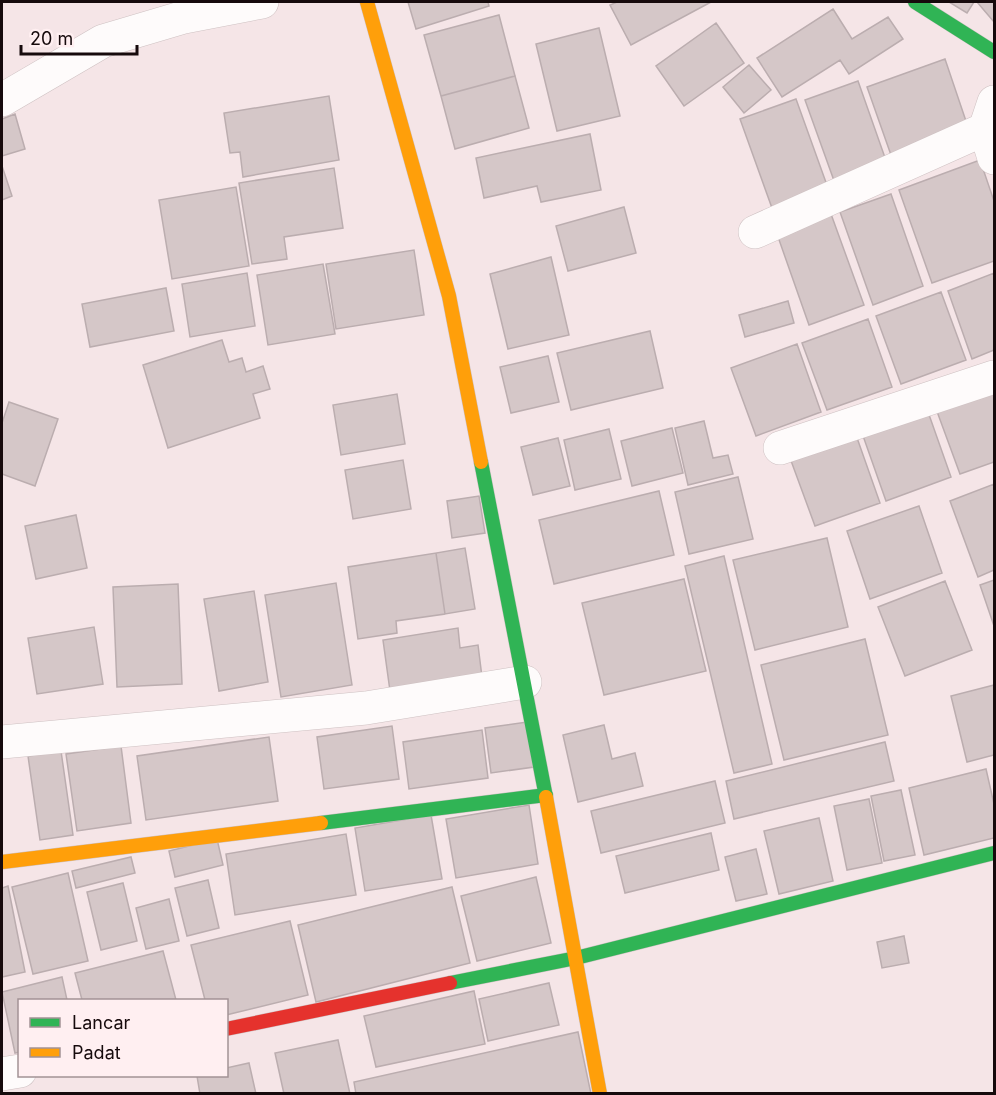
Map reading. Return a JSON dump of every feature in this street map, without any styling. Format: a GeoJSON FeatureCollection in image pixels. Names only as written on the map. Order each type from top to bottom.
{"type":"FeatureCollection","features":[{"type":"Feature","properties":{"kind":"street"},"geometry":{"type":"LineString","coordinates":[[2,100],[103,41],[184,17],[262,2]]}},
{"type":"Feature","properties":{"kind":"street"},"geometry":{"type":"LineString","coordinates":[[367,2],[449,296],[525,682],[600,1094]]}},
{"type":"Feature","properties":{"kind":"street"},"geometry":{"type":"LineString","coordinates":[[915,2],[994,52]]}},
{"type":"Feature","properties":{"kind":"street"},"geometry":{"type":"LineString","coordinates":[[755,232],[991,129]]}},
{"type":"Feature","properties":{"kind":"street"},"geometry":{"type":"LineString","coordinates":[[780,448],[994,377]]}},
{"type":"Feature","properties":{"kind":"street"},"geometry":{"type":"LineString","coordinates":[[2,742],[366,708],[525,682]]}},
{"type":"Feature","properties":{"kind":"street"},"geometry":{"type":"LineString","coordinates":[[2,862],[546,795]]}},
{"type":"Feature","properties":{"kind":"street"},"geometry":{"type":"LineString","coordinates":[[228,1029],[576,958],[994,853]]}},
{"type":"Feature","properties":{"kind":"street"},"geometry":{"type":"LineString","coordinates":[[2,1074],[18,1071]]}},
{"type":"Feature","properties":{"kind":"building"},"geometry":{"type":"Polygon","coordinates":[[[408,2],[488,2],[489,6],[416,29],[408,2]]]}},
{"type":"Feature","properties":{"kind":"building"},"geometry":{"type":"Polygon","coordinates":[[[617,2],[711,2],[631,45],[610,5],[617,2]]]}},
{"type":"Feature","properties":{"kind":"building"},"geometry":{"type":"Polygon","coordinates":[[[949,2],[974,2],[967,13],[949,2]]]}},
{"type":"Feature","properties":{"kind":"building"},"geometry":{"type":"Polygon","coordinates":[[[977,2],[994,2],[994,22],[977,2]]]}},
{"type":"Feature","properties":{"kind":"building"},"geometry":{"type":"Polygon","coordinates":[[[833,9],[852,39],[888,17],[903,39],[849,74],[840,60],[782,97],[757,58],[833,9]]]}},
{"type":"Feature","properties":{"kind":"building"},"geometry":{"type":"Polygon","coordinates":[[[499,15],[515,76],[441,96],[424,35],[499,15]]]}},
{"type":"Feature","properties":{"kind":"building"},"geometry":{"type":"Polygon","coordinates":[[[716,23],[744,63],[684,106],[656,66],[716,23]]]}},
{"type":"Feature","properties":{"kind":"building"},"geometry":{"type":"Polygon","coordinates":[[[599,28],[620,116],[557,131],[536,44],[599,28]]]}},
{"type":"Feature","properties":{"kind":"building"},"geometry":{"type":"Polygon","coordinates":[[[945,59],[968,127],[891,155],[867,87],[945,59]]]}},
{"type":"Feature","properties":{"kind":"building"},"geometry":{"type":"Polygon","coordinates":[[[749,65],[771,90],[744,113],[723,87],[749,65]]]}},
{"type":"Feature","properties":{"kind":"building"},"geometry":{"type":"Polygon","coordinates":[[[515,76],[529,128],[455,149],[441,96],[515,76]]]}},
{"type":"Feature","properties":{"kind":"building"},"geometry":{"type":"Polygon","coordinates":[[[858,81],[889,169],[837,189],[805,100],[858,81]]]}},
{"type":"Feature","properties":{"kind":"building"},"geometry":{"type":"Polygon","coordinates":[[[329,96],[339,160],[243,177],[240,152],[230,153],[224,113],[329,96]]]}},
{"type":"Feature","properties":{"kind":"building"},"geometry":{"type":"Polygon","coordinates":[[[796,99],[828,188],[772,208],[740,119],[796,99]]]}},
{"type":"Feature","properties":{"kind":"building"},"geometry":{"type":"Polygon","coordinates":[[[15,114],[25,149],[2,156],[2,119],[15,114]]]}},
{"type":"Feature","properties":{"kind":"building"},"geometry":{"type":"Polygon","coordinates":[[[590,134],[601,190],[541,202],[537,186],[484,198],[476,158],[590,134]]]}},
{"type":"Feature","properties":{"kind":"building"},"geometry":{"type":"Polygon","coordinates":[[[980,160],[994,201],[994,261],[932,283],[899,190],[980,160]]]}},
{"type":"Feature","properties":{"kind":"building"},"geometry":{"type":"Polygon","coordinates":[[[2,166],[12,196],[2,200],[2,166]]]}},
{"type":"Feature","properties":{"kind":"building"},"geometry":{"type":"Polygon","coordinates":[[[334,168],[343,228],[284,237],[287,259],[252,264],[239,183],[334,168]]]}},
{"type":"Feature","properties":{"kind":"building"},"geometry":{"type":"Polygon","coordinates":[[[236,187],[249,266],[172,279],[159,200],[236,187]]]}},
{"type":"Feature","properties":{"kind":"building"},"geometry":{"type":"Polygon","coordinates":[[[891,194],[923,286],[873,305],[840,212],[891,194]]]}},
{"type":"Feature","properties":{"kind":"building"},"geometry":{"type":"Polygon","coordinates":[[[624,207],[636,253],[568,271],[556,226],[624,207]]]}},
{"type":"Feature","properties":{"kind":"building"},"geometry":{"type":"Polygon","coordinates":[[[831,214],[864,305],[809,325],[777,234],[831,214]]]}},
{"type":"Feature","properties":{"kind":"building"},"geometry":{"type":"Polygon","coordinates":[[[414,250],[424,315],[336,329],[326,264],[414,250]]]}},
{"type":"Feature","properties":{"kind":"building"},"geometry":{"type":"Polygon","coordinates":[[[551,257],[569,335],[508,349],[490,274],[551,257]]]}},
{"type":"Feature","properties":{"kind":"building"},"geometry":{"type":"Polygon","coordinates":[[[323,264],[335,334],[268,345],[257,275],[323,264]]]}},
{"type":"Feature","properties":{"kind":"building"},"geometry":{"type":"Polygon","coordinates":[[[247,273],[255,326],[190,337],[182,284],[247,273]]]}},
{"type":"Feature","properties":{"kind":"building"},"geometry":{"type":"Polygon","coordinates":[[[994,273],[994,350],[972,359],[948,291],[994,273]]]}},
{"type":"Feature","properties":{"kind":"building"},"geometry":{"type":"Polygon","coordinates":[[[166,288],[174,331],[90,347],[82,304],[166,288]]]}},
{"type":"Feature","properties":{"kind":"building"},"geometry":{"type":"Polygon","coordinates":[[[941,292],[966,360],[901,384],[876,316],[941,292]]]}},
{"type":"Feature","properties":{"kind":"building"},"geometry":{"type":"Polygon","coordinates":[[[788,301],[794,323],[745,337],[739,315],[788,301]]]}},
{"type":"Feature","properties":{"kind":"building"},"geometry":{"type":"Polygon","coordinates":[[[868,319],[892,387],[827,410],[802,343],[868,319]]]}},
{"type":"Feature","properties":{"kind":"building"},"geometry":{"type":"Polygon","coordinates":[[[650,331],[663,388],[571,410],[557,353],[650,331]]]}},
{"type":"Feature","properties":{"kind":"building"},"geometry":{"type":"Polygon","coordinates":[[[222,340],[229,362],[242,358],[246,372],[263,366],[270,389],[253,394],[260,418],[168,448],[143,365],[222,340]]]}},
{"type":"Feature","properties":{"kind":"building"},"geometry":{"type":"Polygon","coordinates":[[[797,344],[821,412],[756,436],[731,368],[797,344]]]}},
{"type":"Feature","properties":{"kind":"building"},"geometry":{"type":"Polygon","coordinates":[[[548,356],[559,402],[511,413],[500,367],[548,356]]]}},
{"type":"Feature","properties":{"kind":"building"},"geometry":{"type":"Polygon","coordinates":[[[994,384],[994,462],[960,474],[935,406],[994,384]]]}},
{"type":"Feature","properties":{"kind":"building"},"geometry":{"type":"Polygon","coordinates":[[[397,394],[405,444],[341,455],[333,405],[397,394]]]}},
{"type":"Feature","properties":{"kind":"building"},"geometry":{"type":"Polygon","coordinates":[[[9,402],[58,419],[35,486],[2,474],[2,423],[9,402]]]}},
{"type":"Feature","properties":{"kind":"building"},"geometry":{"type":"Polygon","coordinates":[[[927,409],[951,477],[886,501],[862,433],[927,409]]]}},
{"type":"Feature","properties":{"kind":"building"},"geometry":{"type":"Polygon","coordinates":[[[704,421],[713,458],[728,455],[733,474],[688,485],[675,428],[704,421]]]}},
{"type":"Feature","properties":{"kind":"building"},"geometry":{"type":"Polygon","coordinates":[[[672,428],[683,473],[632,486],[621,441],[672,428]]]}},
{"type":"Feature","properties":{"kind":"building"},"geometry":{"type":"Polygon","coordinates":[[[609,429],[621,479],[575,490],[564,440],[609,429]]]}},
{"type":"Feature","properties":{"kind":"building"},"geometry":{"type":"Polygon","coordinates":[[[856,435],[880,503],[815,526],[790,458],[856,435]]]}},
{"type":"Feature","properties":{"kind":"building"},"geometry":{"type":"Polygon","coordinates":[[[558,438],[570,486],[533,495],[521,447],[558,438]]]}},
{"type":"Feature","properties":{"kind":"building"},"geometry":{"type":"Polygon","coordinates":[[[403,460],[411,509],[353,519],[345,470],[403,460]]]}},
{"type":"Feature","properties":{"kind":"building"},"geometry":{"type":"Polygon","coordinates":[[[738,477],[753,539],[689,554],[675,492],[738,477]]]}},
{"type":"Feature","properties":{"kind":"building"},"geometry":{"type":"Polygon","coordinates":[[[994,484],[994,570],[978,577],[950,501],[994,484]]]}},
{"type":"Feature","properties":{"kind":"building"},"geometry":{"type":"Polygon","coordinates":[[[659,491],[674,555],[554,584],[539,520],[659,491]]]}},
{"type":"Feature","properties":{"kind":"building"},"geometry":{"type":"Polygon","coordinates":[[[479,496],[485,533],[452,538],[447,501],[479,496]]]}},
{"type":"Feature","properties":{"kind":"building"},"geometry":{"type":"Polygon","coordinates":[[[919,506],[942,573],[870,599],[847,531],[919,506]]]}},
{"type":"Feature","properties":{"kind":"building"},"geometry":{"type":"Polygon","coordinates":[[[76,515],[87,568],[36,579],[25,526],[76,515]]]}},
{"type":"Feature","properties":{"kind":"building"},"geometry":{"type":"Polygon","coordinates":[[[827,538],[848,627],[755,650],[733,560],[827,538]]]}},
{"type":"Feature","properties":{"kind":"building"},"geometry":{"type":"Polygon","coordinates":[[[465,548],[475,609],[445,614],[436,553],[465,548]]]}},
{"type":"Feature","properties":{"kind":"building"},"geometry":{"type":"Polygon","coordinates":[[[436,553],[445,614],[396,621],[397,633],[358,639],[348,567],[436,553]]]}},
{"type":"Feature","properties":{"kind":"building"},"geometry":{"type":"Polygon","coordinates":[[[724,556],[772,764],[734,773],[685,566],[724,556]]]}},
{"type":"Feature","properties":{"kind":"building"},"geometry":{"type":"Polygon","coordinates":[[[684,579],[706,671],[604,695],[582,603],[684,579]]]}},
{"type":"Feature","properties":{"kind":"building"},"geometry":{"type":"Polygon","coordinates":[[[994,580],[994,626],[980,585],[994,580]]]}},
{"type":"Feature","properties":{"kind":"building"},"geometry":{"type":"Polygon","coordinates":[[[945,581],[972,650],[905,676],[878,607],[945,581]]]}},
{"type":"Feature","properties":{"kind":"building"},"geometry":{"type":"Polygon","coordinates":[[[336,583],[352,685],[281,697],[265,595],[336,583]]]}},
{"type":"Feature","properties":{"kind":"building"},"geometry":{"type":"Polygon","coordinates":[[[178,584],[182,684],[117,687],[113,587],[178,584]]]}},
{"type":"Feature","properties":{"kind":"building"},"geometry":{"type":"Polygon","coordinates":[[[254,591],[268,682],[219,691],[204,599],[254,591]]]}},
{"type":"Feature","properties":{"kind":"building"},"geometry":{"type":"Polygon","coordinates":[[[94,627],[103,684],[37,694],[28,638],[94,627]]]}},
{"type":"Feature","properties":{"kind":"building"},"geometry":{"type":"Polygon","coordinates":[[[458,628],[460,648],[478,645],[482,677],[390,691],[383,640],[458,628]]]}},
{"type":"Feature","properties":{"kind":"building"},"geometry":{"type":"Polygon","coordinates":[[[865,639],[888,735],[784,760],[761,665],[865,639]]]}},
{"type":"Feature","properties":{"kind":"building"},"geometry":{"type":"Polygon","coordinates":[[[994,685],[994,755],[967,762],[951,696],[994,685]]]}},
{"type":"Feature","properties":{"kind":"building"},"geometry":{"type":"Polygon","coordinates":[[[527,722],[534,767],[491,773],[485,728],[527,722]]]}},
{"type":"Feature","properties":{"kind":"building"},"geometry":{"type":"Polygon","coordinates":[[[604,725],[612,759],[635,753],[643,786],[578,802],[563,735],[604,725]]]}},
{"type":"Feature","properties":{"kind":"building"},"geometry":{"type":"Polygon","coordinates":[[[392,726],[399,779],[324,789],[317,737],[392,726]]]}},
{"type":"Feature","properties":{"kind":"building"},"geometry":{"type":"Polygon","coordinates":[[[482,730],[488,778],[409,789],[403,742],[482,730]]]}},
{"type":"Feature","properties":{"kind":"building"},"geometry":{"type":"Polygon","coordinates":[[[269,737],[278,801],[146,820],[137,756],[269,737]]]}},
{"type":"Feature","properties":{"kind":"building"},"geometry":{"type":"Polygon","coordinates":[[[885,742],[894,781],[734,819],[726,781],[885,742]]]}},
{"type":"Feature","properties":{"kind":"building"},"geometry":{"type":"Polygon","coordinates":[[[121,746],[131,823],[77,831],[66,754],[121,746]]]}},
{"type":"Feature","properties":{"kind":"building"},"geometry":{"type":"Polygon","coordinates":[[[61,751],[73,835],[40,840],[28,756],[61,751]]]}},
{"type":"Feature","properties":{"kind":"building"},"geometry":{"type":"Polygon","coordinates":[[[986,769],[994,804],[994,838],[924,855],[909,788],[986,769]]]}},
{"type":"Feature","properties":{"kind":"building"},"geometry":{"type":"Polygon","coordinates":[[[715,781],[725,823],[601,853],[591,811],[715,781]]]}},
{"type":"Feature","properties":{"kind":"building"},"geometry":{"type":"Polygon","coordinates":[[[901,790],[915,855],[884,861],[871,796],[901,790]]]}},
{"type":"Feature","properties":{"kind":"building"},"geometry":{"type":"Polygon","coordinates":[[[869,799],[882,863],[847,870],[834,806],[869,799]]]}},
{"type":"Feature","properties":{"kind":"building"},"geometry":{"type":"Polygon","coordinates":[[[529,805],[538,864],[456,878],[446,819],[529,805]]]}},
{"type":"Feature","properties":{"kind":"building"},"geometry":{"type":"Polygon","coordinates":[[[431,815],[442,879],[365,891],[355,828],[431,815]]]}},
{"type":"Feature","properties":{"kind":"building"},"geometry":{"type":"Polygon","coordinates":[[[819,818],[833,881],[779,894],[764,831],[819,818]]]}},
{"type":"Feature","properties":{"kind":"building"},"geometry":{"type":"Polygon","coordinates":[[[711,833],[719,870],[625,893],[616,856],[711,833]]]}},
{"type":"Feature","properties":{"kind":"building"},"geometry":{"type":"Polygon","coordinates":[[[346,834],[356,895],[235,915],[226,854],[346,834]]]}},
{"type":"Feature","properties":{"kind":"building"},"geometry":{"type":"Polygon","coordinates":[[[217,839],[223,865],[175,877],[169,851],[217,839]]]}},
{"type":"Feature","properties":{"kind":"building"},"geometry":{"type":"Polygon","coordinates":[[[756,849],[767,894],[736,901],[725,857],[756,849]]]}},
{"type":"Feature","properties":{"kind":"building"},"geometry":{"type":"Polygon","coordinates":[[[131,857],[135,873],[76,888],[72,871],[131,857]]]}},
{"type":"Feature","properties":{"kind":"building"},"geometry":{"type":"Polygon","coordinates":[[[68,873],[88,961],[33,974],[12,887],[68,873]]]}},
{"type":"Feature","properties":{"kind":"building"},"geometry":{"type":"Polygon","coordinates":[[[536,877],[551,943],[477,961],[461,896],[536,877]]]}},
{"type":"Feature","properties":{"kind":"building"},"geometry":{"type":"Polygon","coordinates":[[[208,880],[219,928],[187,936],[175,888],[208,880]]]}},
{"type":"Feature","properties":{"kind":"building"},"geometry":{"type":"Polygon","coordinates":[[[123,883],[137,941],[101,950],[87,892],[123,883]]]}},
{"type":"Feature","properties":{"kind":"building"},"geometry":{"type":"Polygon","coordinates":[[[8,886],[25,972],[2,977],[2,888],[8,886]]]}},
{"type":"Feature","properties":{"kind":"building"},"geometry":{"type":"Polygon","coordinates":[[[452,887],[470,963],[316,1002],[298,925],[452,887]]]}},
{"type":"Feature","properties":{"kind":"building"},"geometry":{"type":"Polygon","coordinates":[[[169,899],[179,941],[146,949],[136,908],[169,899]]]}},
{"type":"Feature","properties":{"kind":"building"},"geometry":{"type":"Polygon","coordinates":[[[290,921],[308,995],[228,1015],[228,999],[205,999],[191,945],[290,921]]]}},
{"type":"Feature","properties":{"kind":"building"},"geometry":{"type":"Polygon","coordinates":[[[904,936],[909,963],[882,968],[877,942],[904,936]]]}},
{"type":"Feature","properties":{"kind":"building"},"geometry":{"type":"Polygon","coordinates":[[[163,951],[176,999],[82,999],[75,973],[163,951]]]}},
{"type":"Feature","properties":{"kind":"building"},"geometry":{"type":"Polygon","coordinates":[[[62,977],[67,999],[18,999],[18,1052],[15,1053],[2,992],[62,977]]]}},
{"type":"Feature","properties":{"kind":"building"},"geometry":{"type":"Polygon","coordinates":[[[549,983],[559,1025],[488,1041],[479,999],[549,983]]]}},
{"type":"Feature","properties":{"kind":"building"},"geometry":{"type":"Polygon","coordinates":[[[474,991],[485,1044],[376,1067],[364,1016],[474,991]]]}},
{"type":"Feature","properties":{"kind":"building"},"geometry":{"type":"Polygon","coordinates":[[[578,1032],[591,1094],[356,1094],[354,1082],[578,1032]]]}},
{"type":"Feature","properties":{"kind":"building"},"geometry":{"type":"Polygon","coordinates":[[[338,1040],[350,1094],[284,1094],[275,1053],[338,1040]]]}},
{"type":"Feature","properties":{"kind":"building"},"geometry":{"type":"Polygon","coordinates":[[[249,1063],[256,1094],[200,1094],[197,1077],[228,1077],[228,1068],[249,1063]]]}},
{"type":"Feature","properties":{"kind":"traffic: fast"},"geometry":{"type":"LineString","coordinates":[[915,2],[994,52]]}},
{"type":"Feature","properties":{"kind":"traffic: fast"},"geometry":{"type":"LineString","coordinates":[[481,462],[546,797]]}},
{"type":"Feature","properties":{"kind":"traffic: fast"},"geometry":{"type":"LineString","coordinates":[[321,823],[546,795]]}},
{"type":"Feature","properties":{"kind":"traffic: fast"},"geometry":{"type":"LineString","coordinates":[[450,983],[576,958],[994,853]]}},
{"type":"Feature","properties":{"kind":"traffic: slow"},"geometry":{"type":"LineString","coordinates":[[367,2],[449,296],[481,462]]}},
{"type":"Feature","properties":{"kind":"traffic: slow"},"geometry":{"type":"LineString","coordinates":[[546,797],[600,1094]]}},
{"type":"Feature","properties":{"kind":"traffic: slow"},"geometry":{"type":"LineString","coordinates":[[2,862],[321,823]]}},
{"type":"Feature","properties":{"kind":"traffic: jam"},"geometry":{"type":"LineString","coordinates":[[228,1029],[450,983]]}}]}
